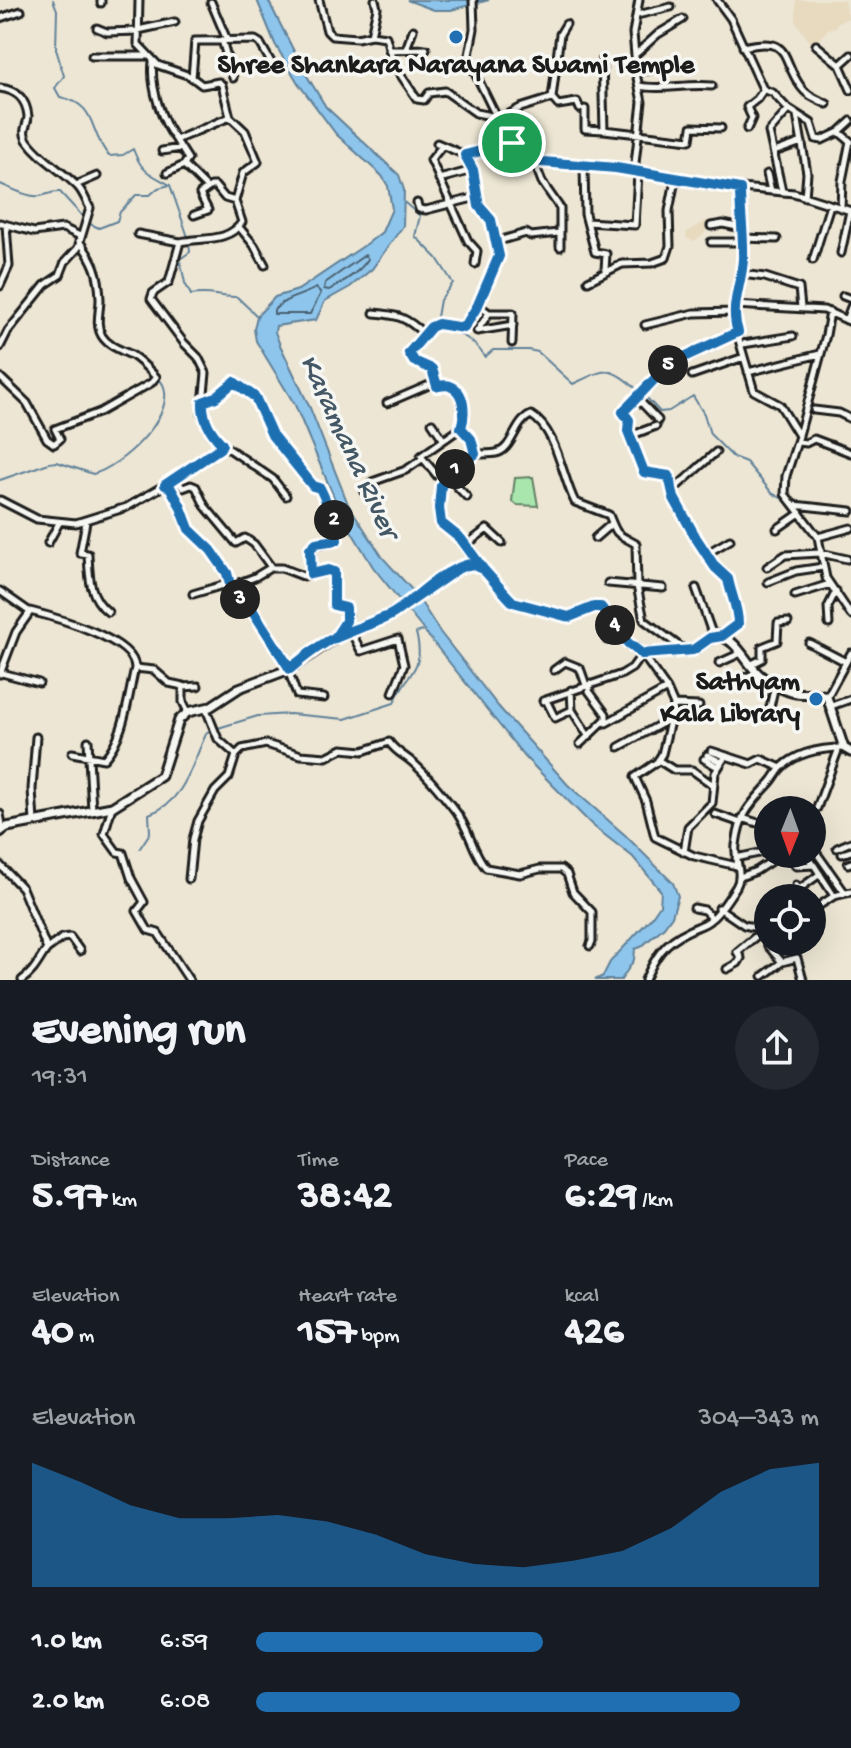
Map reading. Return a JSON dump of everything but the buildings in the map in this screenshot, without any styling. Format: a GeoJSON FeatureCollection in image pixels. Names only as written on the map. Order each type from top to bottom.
{"type":"FeatureCollection","features":[{"type":"Feature","properties":{"kind":"main road"},"geometry":{"type":"LineString","coordinates":[[2,831],[112,807],[161,776],[179,720],[188,712],[206,709],[239,688],[290,669],[335,638],[391,615],[447,574],[468,564],[483,569],[513,602],[569,617],[599,606],[642,654],[687,652],[718,636],[732,641],[757,673],[775,684],[796,693],[827,697],[845,750]]}},
{"type":"Feature","properties":{"kind":"street"},"geometry":{"type":"LineString","coordinates":[[138,234],[180,242],[197,238],[218,239],[239,227],[242,222],[235,201],[243,173],[258,162],[245,131],[230,117],[219,82],[202,85],[158,65],[138,44],[139,0]]}},
{"type":"Feature","properties":{"kind":"street"},"geometry":{"type":"LineString","coordinates":[[319,0],[327,31],[332,36],[386,37],[394,65],[417,99],[424,100],[429,93],[445,91],[476,113],[498,119],[552,98]]}},
{"type":"Feature","properties":{"kind":"street"},"geometry":{"type":"LineString","coordinates":[[371,35],[377,8],[375,0]]}},
{"type":"Feature","properties":{"kind":"street"},"geometry":{"type":"LineString","coordinates":[[473,0],[475,12],[470,60],[478,83],[520,152],[533,160],[782,192],[841,208],[850,211],[841,253]]}},
{"type":"Feature","properties":{"kind":"street"},"geometry":{"type":"LineString","coordinates":[[587,222],[635,225],[642,102],[633,33],[639,0]]}},
{"type":"Feature","properties":{"kind":"street"},"geometry":{"type":"LineString","coordinates":[[717,0],[731,19],[764,89],[812,124],[816,139],[822,140],[839,132],[851,121]]}},
{"type":"Feature","properties":{"kind":"street"},"geometry":{"type":"LineString","coordinates":[[211,2],[233,78]]}},
{"type":"Feature","properties":{"kind":"street"},"geometry":{"type":"LineString","coordinates":[[637,15],[671,7]]}},
{"type":"Feature","properties":{"kind":"street"},"geometry":{"type":"LineString","coordinates":[[0,18],[21,11]]}},
{"type":"Feature","properties":{"kind":"street"},"geometry":{"type":"LineString","coordinates":[[636,54],[658,34],[683,19]]}},
{"type":"Feature","properties":{"kind":"street"},"geometry":{"type":"LineString","coordinates":[[97,28],[107,32],[138,31],[175,22]]}},
{"type":"Feature","properties":{"kind":"street"},"geometry":{"type":"LineString","coordinates":[[566,24],[560,34],[552,98],[558,105],[577,102],[582,109],[585,129],[638,132],[690,140],[692,127],[721,128]]}},
{"type":"Feature","properties":{"kind":"street"},"geometry":{"type":"LineString","coordinates":[[406,49],[413,30]]}},
{"type":"Feature","properties":{"kind":"street"},"geometry":{"type":"LineString","coordinates":[[192,78],[195,41],[255,40],[272,64]]}},
{"type":"Feature","properties":{"kind":"street"},"geometry":{"type":"LineString","coordinates":[[743,47],[764,43],[778,48],[787,57],[800,86],[810,96],[827,104]]}},
{"type":"Feature","properties":{"kind":"street"},"geometry":{"type":"LineString","coordinates":[[816,45],[840,65],[851,90]]}},
{"type":"Feature","properties":{"kind":"street"},"geometry":{"type":"LineString","coordinates":[[389,50],[426,49]]}},
{"type":"Feature","properties":{"kind":"street"},"geometry":{"type":"LineString","coordinates":[[840,65],[851,55]]}},
{"type":"Feature","properties":{"kind":"street"},"geometry":{"type":"LineString","coordinates":[[92,56],[151,58]]}},
{"type":"Feature","properties":{"kind":"street"},"geometry":{"type":"LineString","coordinates":[[151,58],[152,74],[167,129],[188,159],[184,165],[167,173]]}},
{"type":"Feature","properties":{"kind":"street"},"geometry":{"type":"LineString","coordinates":[[602,60],[604,130]]}},
{"type":"Feature","properties":{"kind":"street"},"geometry":{"type":"LineString","coordinates":[[637,72],[674,66]]}},
{"type":"Feature","properties":{"kind":"street"},"geometry":{"type":"LineString","coordinates":[[639,85],[652,88],[692,84],[712,86]]}},
{"type":"Feature","properties":{"kind":"street"},"geometry":{"type":"LineString","coordinates":[[0,88],[20,95],[28,116],[24,130],[27,139],[53,167],[76,185],[90,208],[78,248],[65,262],[60,275],[45,285],[8,331],[0,347]]}},
{"type":"Feature","properties":{"kind":"street"},"geometry":{"type":"LineString","coordinates":[[747,129],[752,118],[747,107],[764,89]]}},
{"type":"Feature","properties":{"kind":"street"},"geometry":{"type":"LineString","coordinates":[[782,192],[769,132],[789,109]]}},
{"type":"Feature","properties":{"kind":"street"},"geometry":{"type":"LineString","coordinates":[[797,114],[807,176],[805,197]]}},
{"type":"Feature","properties":{"kind":"street"},"geometry":{"type":"LineString","coordinates":[[177,141],[230,117]]}},
{"type":"Feature","properties":{"kind":"street"},"geometry":{"type":"LineString","coordinates":[[839,132],[850,142],[842,181],[841,208]]}},
{"type":"Feature","properties":{"kind":"street"},"geometry":{"type":"LineString","coordinates":[[774,152],[802,142]]}},
{"type":"Feature","properties":{"kind":"street"},"geometry":{"type":"LineString","coordinates":[[475,264],[477,251],[468,241],[431,160],[439,145],[465,155],[512,143]]}},
{"type":"Feature","properties":{"kind":"street"},"geometry":{"type":"LineString","coordinates":[[162,151],[181,148]]}},
{"type":"Feature","properties":{"kind":"street"},"geometry":{"type":"LineString","coordinates":[[365,493],[375,489],[372,482],[406,470],[422,459],[421,456],[461,428],[465,415],[459,395],[451,386],[437,386],[432,369],[410,358],[409,353],[424,334],[438,324],[464,328],[478,305],[499,256],[491,220],[479,206],[473,170],[465,155]]}},
{"type":"Feature","properties":{"kind":"street"},"geometry":{"type":"LineString","coordinates":[[533,160],[542,182],[560,208],[560,247]]}},
{"type":"Feature","properties":{"kind":"street"},"geometry":{"type":"LineString","coordinates":[[184,165],[207,188]]}},
{"type":"Feature","properties":{"kind":"street"},"geometry":{"type":"LineString","coordinates":[[584,166],[587,222],[595,252],[606,254],[605,270]]}},
{"type":"Feature","properties":{"kind":"street"},"geometry":{"type":"LineString","coordinates":[[439,179],[473,170]]}},
{"type":"Feature","properties":{"kind":"street"},"geometry":{"type":"LineString","coordinates":[[767,174],[771,191]]}},
{"type":"Feature","properties":{"kind":"street"},"geometry":{"type":"LineString","coordinates":[[76,185],[97,176]]}},
{"type":"Feature","properties":{"kind":"street"},"geometry":{"type":"LineString","coordinates":[[588,281],[622,264],[652,263],[666,258],[670,246],[669,211],[675,180]]}},
{"type":"Feature","properties":{"kind":"street"},"geometry":{"type":"LineString","coordinates":[[194,215],[208,210],[200,194],[207,188],[215,186],[225,198],[235,201]]}},
{"type":"Feature","properties":{"kind":"street"},"geometry":{"type":"LineString","coordinates":[[740,189],[742,274],[734,309],[754,391],[780,405],[799,439],[806,443],[814,439],[851,453]]}},
{"type":"Feature","properties":{"kind":"street"},"geometry":{"type":"LineString","coordinates":[[417,203],[419,209],[426,210],[477,197]]}},
{"type":"Feature","properties":{"kind":"street"},"geometry":{"type":"LineString","coordinates":[[813,260],[830,205]]}},
{"type":"Feature","properties":{"kind":"street"},"geometry":{"type":"LineString","coordinates":[[711,226],[723,224],[742,228]]}},
{"type":"Feature","properties":{"kind":"street"},"geometry":{"type":"LineString","coordinates":[[0,286],[9,266],[4,226],[34,232],[63,228],[80,239],[93,258],[102,335],[118,350],[135,357],[156,377],[151,383],[100,412],[55,429],[60,439],[54,444],[47,439],[27,403],[0,377]]}},
{"type":"Feature","properties":{"kind":"street"},"geometry":{"type":"LineString","coordinates":[[239,227],[265,265]]}},
{"type":"Feature","properties":{"kind":"street"},"geometry":{"type":"LineString","coordinates":[[495,242],[526,233],[531,236],[558,233]]}},
{"type":"Feature","properties":{"kind":"street"},"geometry":{"type":"LineString","coordinates":[[711,242],[777,239]]}},
{"type":"Feature","properties":{"kind":"street"},"geometry":{"type":"LineString","coordinates":[[180,242],[169,282],[153,293],[151,299],[198,357],[206,373],[202,414],[215,437],[273,479],[286,496]]}},
{"type":"Feature","properties":{"kind":"street"},"geometry":{"type":"LineString","coordinates":[[742,274],[765,277],[799,288],[801,308]]}},
{"type":"Feature","properties":{"kind":"street"},"geometry":{"type":"LineString","coordinates":[[843,296],[851,299]]}},
{"type":"Feature","properties":{"kind":"street"},"geometry":{"type":"LineString","coordinates":[[478,305],[489,313],[513,313],[512,343]]}},
{"type":"Feature","properties":{"kind":"street"},"geometry":{"type":"LineString","coordinates":[[645,325],[694,313],[734,309],[801,308],[830,312],[848,321],[851,307]]}},
{"type":"Feature","properties":{"kind":"street"},"geometry":{"type":"LineString","coordinates":[[830,312],[799,439],[784,484],[785,494],[818,537],[823,567],[830,584],[851,615]]}},
{"type":"Feature","properties":{"kind":"street"},"geometry":{"type":"LineString","coordinates":[[374,313],[409,320],[424,334]]}},
{"type":"Feature","properties":{"kind":"street"},"geometry":{"type":"LineString","coordinates":[[489,313],[477,331],[513,325]]}},
{"type":"Feature","properties":{"kind":"street"},"geometry":{"type":"LineString","coordinates":[[696,588],[718,636],[738,624],[738,607],[728,579],[706,554],[674,498],[667,474],[644,472],[630,436],[629,420],[623,412],[669,364],[738,332]]}},
{"type":"Feature","properties":{"kind":"street"},"geometry":{"type":"LineString","coordinates":[[743,344],[793,336]]}},
{"type":"Feature","properties":{"kind":"street"},"geometry":{"type":"LineString","coordinates":[[748,372],[820,354]]}},
{"type":"Feature","properties":{"kind":"street"},"geometry":{"type":"LineString","coordinates":[[692,375],[744,357]]}},
{"type":"Feature","properties":{"kind":"street"},"geometry":{"type":"LineString","coordinates":[[203,402],[216,397],[234,382],[238,383],[255,397],[260,413],[280,445],[313,486],[320,488],[332,514],[337,540],[312,545],[311,574]]}},
{"type":"Feature","properties":{"kind":"street"},"geometry":{"type":"LineString","coordinates":[[387,403],[436,382]]}},
{"type":"Feature","properties":{"kind":"street"},"geometry":{"type":"LineString","coordinates":[[630,436],[657,423],[636,397]]}},
{"type":"Feature","properties":{"kind":"street"},"geometry":{"type":"LineString","coordinates":[[814,410],[839,413],[851,419]]}},
{"type":"Feature","properties":{"kind":"street"},"geometry":{"type":"LineString","coordinates":[[483,569],[466,545],[441,523],[439,497],[443,483],[475,454],[498,453],[506,448],[522,421],[533,415],[552,442],[575,502],[609,515],[611,525],[620,536],[637,546],[637,586],[644,620],[687,652]]}},
{"type":"Feature","properties":{"kind":"street"},"geometry":{"type":"LineString","coordinates":[[432,423],[443,439]]}},
{"type":"Feature","properties":{"kind":"street"},"geometry":{"type":"LineString","coordinates":[[461,428],[471,439],[475,454]]}},
{"type":"Feature","properties":{"kind":"street"},"geometry":{"type":"LineString","coordinates":[[0,500],[37,519],[59,523],[86,522],[127,507],[165,485],[222,444]]}},
{"type":"Feature","properties":{"kind":"street"},"geometry":{"type":"LineString","coordinates":[[673,491],[716,452]]}},
{"type":"Feature","properties":{"kind":"street"},"geometry":{"type":"LineString","coordinates":[[422,459],[443,483]]}},
{"type":"Feature","properties":{"kind":"street"},"geometry":{"type":"LineString","coordinates":[[448,477],[467,497]]}},
{"type":"Feature","properties":{"kind":"street"},"geometry":{"type":"LineString","coordinates":[[175,478],[183,488],[196,487],[205,506],[236,543],[245,538],[251,541],[271,568]]}},
{"type":"Feature","properties":{"kind":"street"},"geometry":{"type":"LineString","coordinates":[[165,485],[170,487],[180,505],[189,529],[211,550],[227,573],[232,592],[257,617],[290,669],[297,695],[324,698]]}},
{"type":"Feature","properties":{"kind":"street"},"geometry":{"type":"LineString","coordinates":[[794,505],[851,511]]}},
{"type":"Feature","properties":{"kind":"street"},"geometry":{"type":"LineString","coordinates":[[777,529],[800,513]]}},
{"type":"Feature","properties":{"kind":"street"},"geometry":{"type":"LineString","coordinates":[[86,522],[79,552],[88,554],[95,599],[108,612]]}},
{"type":"Feature","properties":{"kind":"street"},"geometry":{"type":"LineString","coordinates":[[48,543],[59,523]]}},
{"type":"Feature","properties":{"kind":"street"},"geometry":{"type":"LineString","coordinates":[[595,538],[611,525]]}},
{"type":"Feature","properties":{"kind":"street"},"geometry":{"type":"LineString","coordinates":[[818,537],[851,528]]}},
{"type":"Feature","properties":{"kind":"street"},"geometry":{"type":"LineString","coordinates":[[466,545],[487,529],[502,543]]}},
{"type":"Feature","properties":{"kind":"street"},"geometry":{"type":"LineString","coordinates":[[706,554],[730,540]]}},
{"type":"Feature","properties":{"kind":"street"},"geometry":{"type":"LineString","coordinates":[[767,567],[785,555],[820,553],[847,559]]}},
{"type":"Feature","properties":{"kind":"street"},"geometry":{"type":"LineString","coordinates":[[768,582],[796,571],[823,567]]}},
{"type":"Feature","properties":{"kind":"street"},"geometry":{"type":"LineString","coordinates":[[193,594],[230,585],[271,568],[282,568],[303,576],[328,570],[335,574],[334,605],[344,606],[348,615],[335,638]]}},
{"type":"Feature","properties":{"kind":"street"},"geometry":{"type":"LineString","coordinates":[[608,583],[663,588]]}},
{"type":"Feature","properties":{"kind":"street"},"geometry":{"type":"LineString","coordinates":[[795,595],[830,584]]}},
{"type":"Feature","properties":{"kind":"street"},"geometry":{"type":"LineString","coordinates":[[0,591],[30,611],[98,631],[129,653],[135,661],[117,738],[104,759],[72,753]]}},
{"type":"Feature","properties":{"kind":"street"},"geometry":{"type":"LineString","coordinates":[[829,624],[828,607],[836,591]]}},
{"type":"Feature","properties":{"kind":"street"},"geometry":{"type":"LineString","coordinates":[[30,611],[16,632],[1,673],[39,683]]}},
{"type":"Feature","properties":{"kind":"street"},"geometry":{"type":"LineString","coordinates":[[750,665],[762,659],[762,647],[777,641],[778,623],[788,622]]}},
{"type":"Feature","properties":{"kind":"street"},"geometry":{"type":"LineString","coordinates":[[350,631],[361,651],[398,639],[404,665],[393,693]]}},
{"type":"Feature","properties":{"kind":"street"},"geometry":{"type":"LineString","coordinates":[[607,640],[620,632]]}},
{"type":"Feature","properties":{"kind":"street"},"geometry":{"type":"LineString","coordinates":[[809,643],[846,662]]}},
{"type":"Feature","properties":{"kind":"street"},"geometry":{"type":"LineString","coordinates":[[719,663],[741,653]]}},
{"type":"Feature","properties":{"kind":"street"},"geometry":{"type":"LineString","coordinates":[[827,697],[851,653]]}},
{"type":"Feature","properties":{"kind":"street"},"geometry":{"type":"LineString","coordinates":[[572,710],[555,718],[545,701],[622,674],[632,668],[642,654],[667,689],[674,705],[666,743],[658,760],[635,777],[646,801],[655,837],[684,852],[737,862],[754,856]]}},
{"type":"Feature","properties":{"kind":"street"},"geometry":{"type":"LineString","coordinates":[[554,670],[565,662],[580,668],[589,691],[606,714],[606,719],[580,744]]}},
{"type":"Feature","properties":{"kind":"street"},"geometry":{"type":"LineString","coordinates":[[135,668],[154,670],[169,683],[183,687],[198,686]]}},
{"type":"Feature","properties":{"kind":"street"},"geometry":{"type":"LineString","coordinates":[[718,686],[757,673]]}},
{"type":"Feature","properties":{"kind":"street"},"geometry":{"type":"LineString","coordinates":[[768,716],[775,684]]}},
{"type":"Feature","properties":{"kind":"street"},"geometry":{"type":"LineString","coordinates":[[183,687],[183,702],[188,712]]}},
{"type":"Feature","properties":{"kind":"street"},"geometry":{"type":"LineString","coordinates":[[606,723],[667,689]]}},
{"type":"Feature","properties":{"kind":"street"},"geometry":{"type":"LineString","coordinates":[[571,690],[572,710],[589,737]]}},
{"type":"Feature","properties":{"kind":"street"},"geometry":{"type":"LineString","coordinates":[[831,706],[851,699]]}},
{"type":"Feature","properties":{"kind":"street"},"geometry":{"type":"LineString","coordinates":[[674,705],[699,706]]}},
{"type":"Feature","properties":{"kind":"street"},"geometry":{"type":"LineString","coordinates":[[206,709],[218,739],[236,755]]}},
{"type":"Feature","properties":{"kind":"street"},"geometry":{"type":"LineString","coordinates":[[619,747],[672,718]]}},
{"type":"Feature","properties":{"kind":"street"},"geometry":{"type":"LineString","coordinates":[[34,822],[32,789],[36,737]]}},
{"type":"Feature","properties":{"kind":"street"},"geometry":{"type":"LineString","coordinates":[[88,741],[92,811]]}},
{"type":"Feature","properties":{"kind":"street"},"geometry":{"type":"LineString","coordinates":[[189,879],[198,821],[215,791],[229,777],[236,755],[242,749],[266,744],[301,755],[326,757],[342,749],[363,751],[389,742],[398,754],[412,761],[455,810],[470,834],[475,856],[486,868],[520,874],[540,869],[561,869],[567,874],[573,892],[592,912],[590,946]]}},
{"type":"Feature","properties":{"kind":"street"},"geometry":{"type":"LineString","coordinates":[[645,980],[662,947],[712,918],[737,885],[740,877],[737,862],[741,820],[753,799],[781,768],[807,753],[845,750]]}},
{"type":"Feature","properties":{"kind":"street"},"geometry":{"type":"LineString","coordinates":[[823,796],[845,750]]}},
{"type":"Feature","properties":{"kind":"street"},"geometry":{"type":"LineString","coordinates":[[721,762],[707,755],[721,762],[751,764],[761,759],[781,768]]}},
{"type":"Feature","properties":{"kind":"street"},"geometry":{"type":"LineString","coordinates":[[658,760],[674,770],[694,771],[713,785]]}},
{"type":"Feature","properties":{"kind":"street"},"geometry":{"type":"LineString","coordinates":[[684,852],[688,827],[712,803],[721,762]]}},
{"type":"Feature","properties":{"kind":"street"},"geometry":{"type":"LineString","coordinates":[[112,807],[104,834],[117,852],[123,853],[131,878],[144,902],[137,911],[148,930],[158,933],[189,980]]}},
{"type":"Feature","properties":{"kind":"street"},"geometry":{"type":"LineString","coordinates":[[0,814],[2,831]]}},
{"type":"Feature","properties":{"kind":"street"},"geometry":{"type":"LineString","coordinates":[[715,814],[754,823]]}},
{"type":"Feature","properties":{"kind":"street"},"geometry":{"type":"LineString","coordinates":[[837,848],[851,842]]}},
{"type":"Feature","properties":{"kind":"street"},"geometry":{"type":"LineString","coordinates":[[842,854],[851,851]]}},
{"type":"Feature","properties":{"kind":"street"},"geometry":{"type":"LineString","coordinates":[[0,865],[22,888],[47,949]]}},
{"type":"Feature","properties":{"kind":"street"},"geometry":{"type":"LineString","coordinates":[[826,865],[848,893],[826,901]]}},
{"type":"Feature","properties":{"kind":"street"},"geometry":{"type":"LineString","coordinates":[[740,877],[761,868]]}},
{"type":"Feature","properties":{"kind":"street"},"geometry":{"type":"LineString","coordinates":[[816,868],[834,896]]}},
{"type":"Feature","properties":{"kind":"street"},"geometry":{"type":"LineString","coordinates":[[803,884],[820,874]]}},
{"type":"Feature","properties":{"kind":"street"},"geometry":{"type":"LineString","coordinates":[[694,908],[704,910],[712,918]]}},
{"type":"Feature","properties":{"kind":"street"},"geometry":{"type":"LineString","coordinates":[[719,908],[744,925],[754,926]]}},
{"type":"Feature","properties":{"kind":"street"},"geometry":{"type":"LineString","coordinates":[[22,980],[35,971],[47,949],[62,938],[70,937],[80,951]]}},
{"type":"Feature","properties":{"kind":"street"},"geometry":{"type":"LineString","coordinates":[[727,969],[738,963],[741,958],[737,952],[754,938]]}},
{"type":"Feature","properties":{"kind":"street"},"geometry":{"type":"LineString","coordinates":[[777,956],[782,962]]}},
{"type":"Feature","properties":{"kind":"street"},"geometry":{"type":"LineString","coordinates":[[763,976],[782,962],[797,958],[803,980]]}},
{"type":"Feature","properties":{"kind":"shaded area"},"geometry":{"type":"Polygon","coordinates":[[[796,0],[847,0],[844,2],[849,18],[828,29],[811,44],[796,22],[796,0]]]}},
{"type":"Feature","properties":{"kind":"shaded area"},"geometry":{"type":"Polygon","coordinates":[[[708,220],[711,225],[702,236],[694,241],[686,238],[687,232],[708,220]]]}},
{"type":"Feature","properties":{"kind":"green space"},"geometry":{"type":"Polygon","coordinates":[[[533,477],[538,506],[517,505],[512,501],[515,478],[533,477]]]}},
{"type":"Feature","properties":{"kind":"water"},"geometry":{"type":"Polygon","coordinates":[[[257,0],[268,0],[326,107],[399,175],[404,190],[403,226],[372,269],[350,287],[325,301],[316,320],[276,326],[275,332],[310,408],[348,504],[383,558],[415,593],[440,632],[498,706],[568,785],[673,883],[678,896],[672,916],[664,927],[635,949],[634,960],[621,980],[595,980],[603,976],[610,962],[651,918],[660,905],[661,891],[633,857],[592,825],[525,757],[373,567],[341,514],[295,405],[256,341],[254,329],[257,316],[275,297],[298,290],[368,243],[382,232],[392,209],[388,186],[382,176],[336,134],[298,83],[275,44],[257,0]]]}},
{"type":"Feature","properties":{"kind":"water"},"geometry":{"type":"Polygon","coordinates":[[[407,0],[489,0],[451,10],[434,10],[407,0]]]}},
{"type":"Feature","properties":{"kind":"waterway"},"geometry":{"type":"LineString","coordinates":[[53,0],[57,10],[56,49],[64,76],[55,88],[60,97],[87,112],[109,156],[123,155],[133,149],[143,168],[170,185]]}},
{"type":"Feature","properties":{"kind":"waterway"},"geometry":{"type":"LineString","coordinates":[[0,184],[36,196],[60,192],[84,218]]}},
{"type":"Feature","properties":{"kind":"waterway"},"geometry":{"type":"LineString","coordinates":[[88,223],[99,228],[117,221],[120,212],[136,195],[150,195],[158,188],[170,185],[188,237]]}},
{"type":"Feature","properties":{"kind":"waterway"},"geometry":{"type":"LineString","coordinates":[[405,203],[420,216],[415,236],[437,258],[453,283],[440,300],[439,322]]}},
{"type":"Feature","properties":{"kind":"waterway"},"geometry":{"type":"LineString","coordinates":[[189,243],[190,252],[180,259],[191,295],[237,297],[257,316]]}},
{"type":"Feature","properties":{"kind":"waterway"},"geometry":{"type":"LineString","coordinates":[[87,249],[94,256],[97,267]]}},
{"type":"Feature","properties":{"kind":"waterway"},"geometry":{"type":"LineString","coordinates":[[443,327],[467,338],[485,357],[493,350],[538,352],[573,384],[607,372],[620,376],[638,390]]}},
{"type":"Feature","properties":{"kind":"waterway"},"geometry":{"type":"LineString","coordinates":[[0,480],[49,463],[57,462],[93,474],[117,462],[142,440],[161,413],[165,400],[164,387],[157,377]]}},
{"type":"Feature","properties":{"kind":"waterway"},"geometry":{"type":"LineString","coordinates":[[644,395],[660,412],[669,411],[693,396],[704,414],[710,434],[733,457],[746,462],[772,493],[788,502]]}},
{"type":"Feature","properties":{"kind":"waterway"},"geometry":{"type":"LineString","coordinates":[[794,502],[834,507]]}},
{"type":"Feature","properties":{"kind":"waterway"},"geometry":{"type":"LineString","coordinates":[[218,728],[258,716],[290,714],[345,719],[394,703],[417,663],[416,633],[422,631]]}},
{"type":"Feature","properties":{"kind":"waterway"},"geometry":{"type":"LineString","coordinates":[[140,848],[150,833],[149,814],[161,808],[179,791],[207,732],[212,731]]}},
{"type":"Feature","properties":{"kind":"place","name":"Shree Shankara Narayana Swami Temple"},"geometry":{"type":"Point","coordinates":[456,37]}},
{"type":"Feature","properties":{"kind":"place","name":"Sathyam Kala Library"},"geometry":{"type":"Point","coordinates":[816,699]}},
{"type":"Feature","properties":{"kind":"route"},"geometry":{"type":"LineString","coordinates":[[512,143],[465,155],[473,170],[479,206],[491,220],[499,256],[478,305],[464,328],[446,324],[431,327],[409,353],[414,361],[432,369],[437,386],[451,386],[462,402],[465,415],[461,428],[471,439],[475,454],[454,470],[441,486],[440,519],[444,527],[461,539],[483,569],[472,564],[468,564],[459,568],[447,574],[391,615],[335,638],[348,615],[344,606],[334,605],[334,572],[328,570],[311,574],[310,549],[316,543],[337,540],[332,514],[320,488],[313,486],[272,435],[255,397],[238,383],[234,382],[216,397],[203,402],[202,414],[222,444],[220,448],[165,485],[170,487],[180,505],[189,529],[211,550],[227,573],[232,592],[251,608],[290,669],[322,644],[391,615],[447,574],[468,564],[472,564],[475,564],[480,566],[483,569],[509,598],[513,602],[569,617],[601,607],[628,643],[642,654],[687,652],[716,635],[722,636],[738,624],[738,607],[728,579],[715,567],[696,538],[674,498],[669,476],[644,472],[629,436],[629,420],[623,412],[669,364],[738,332],[734,323],[735,298],[743,260],[740,189],[678,181],[616,168],[542,162],[523,155],[512,143]]}},
{"type":"Feature","properties":{"kind":"water label","name":"Karamana River"},"geometry":{"type":"Point","coordinates":[347,447]}}]}
